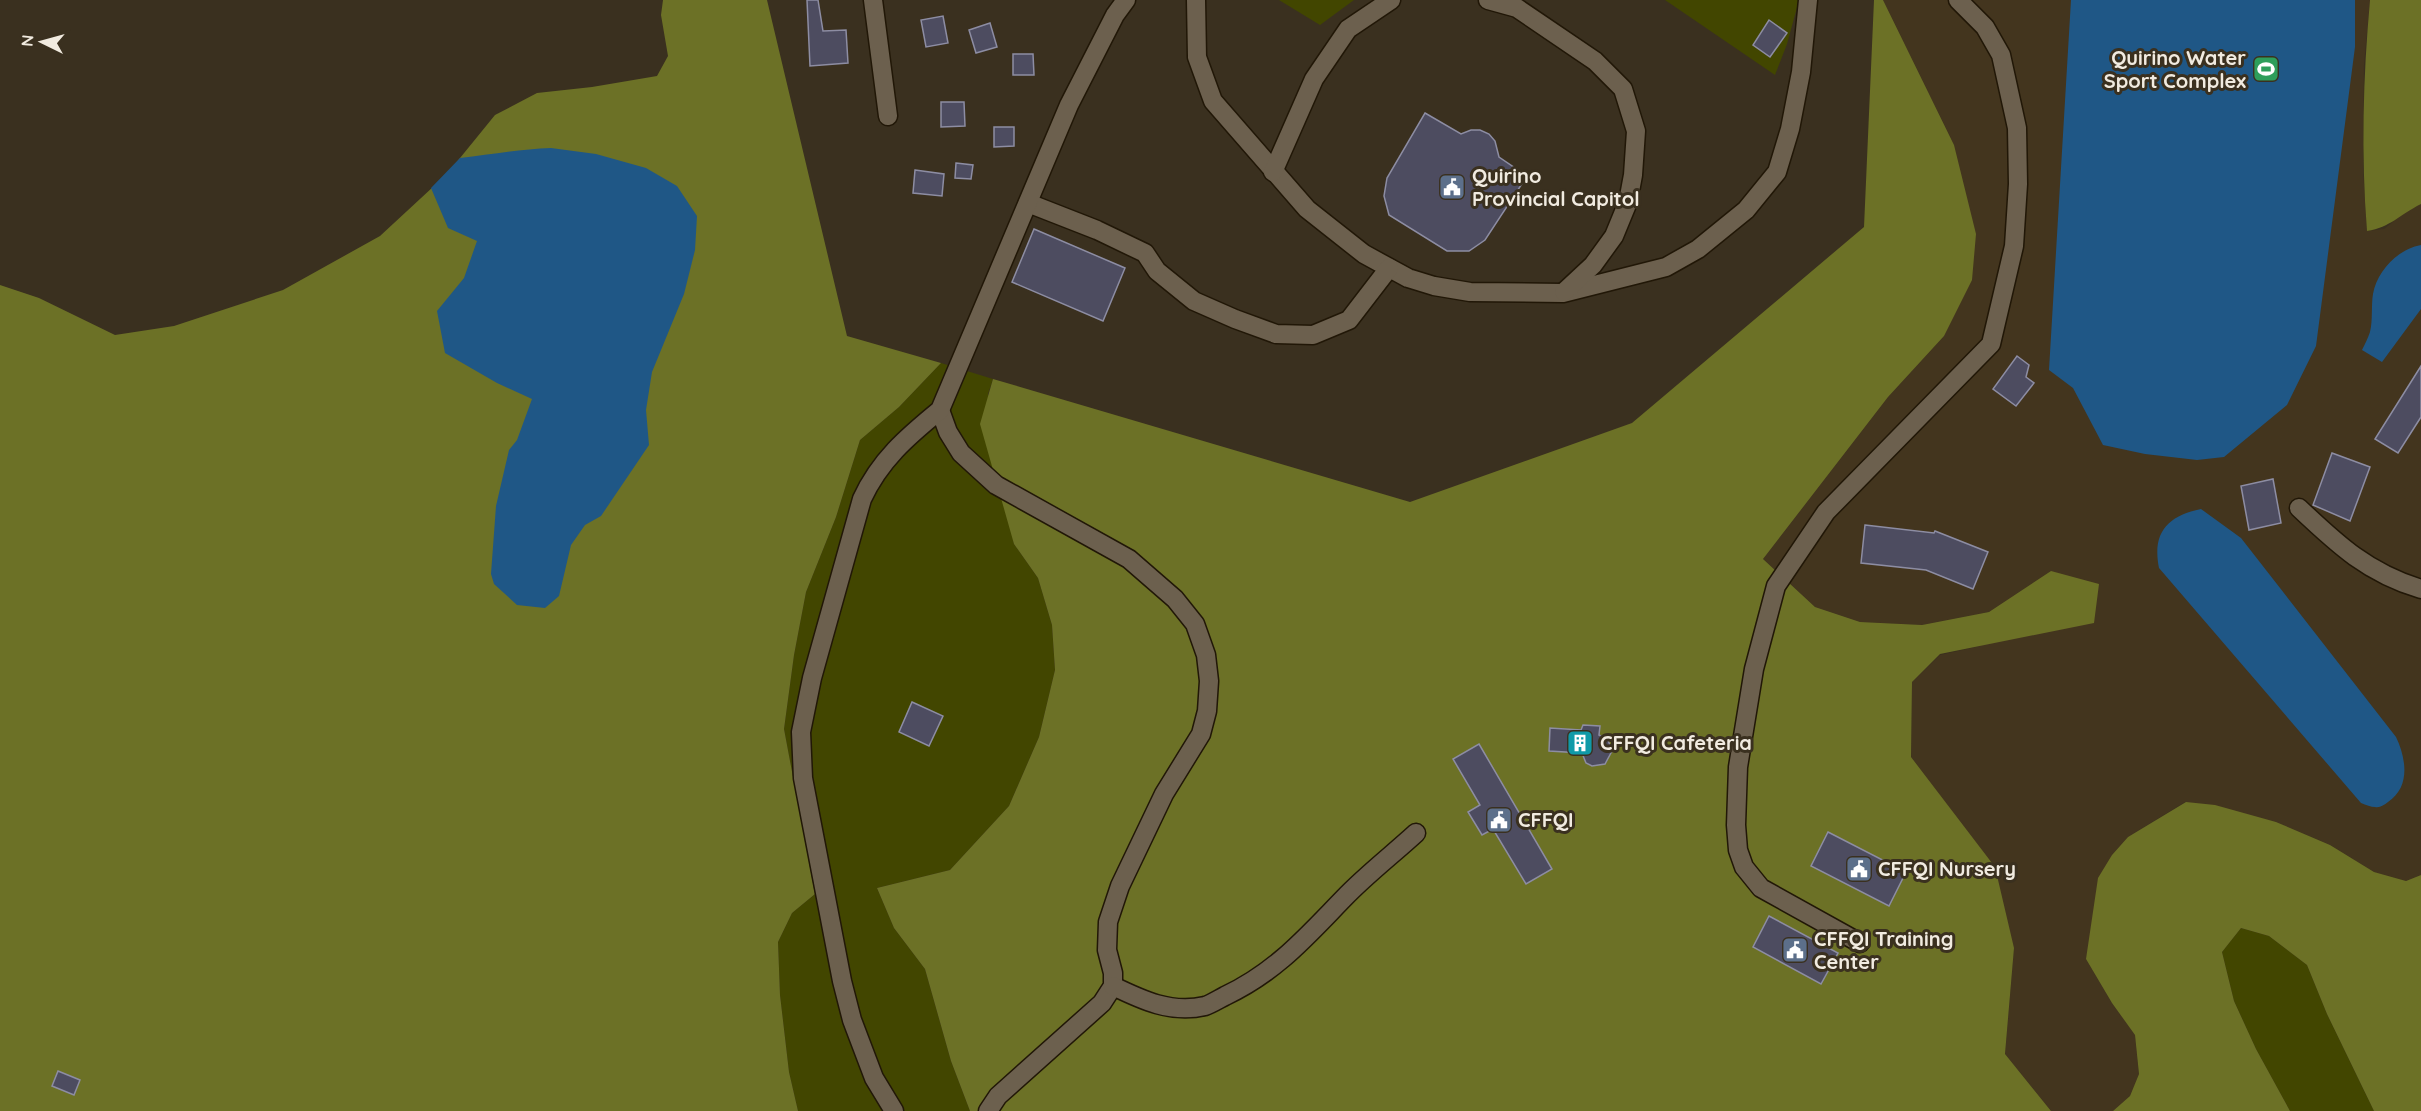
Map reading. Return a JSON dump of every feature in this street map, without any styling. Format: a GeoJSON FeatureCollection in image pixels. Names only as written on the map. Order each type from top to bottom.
{"type":"FeatureCollection","features":[{"type":"Feature","properties":{"kind":"street"},"geometry":{"type":"LineString","coordinates":[[873,0],[888,116]]}},
{"type":"Feature","properties":{"kind":"street"},"geometry":{"type":"LineString","coordinates":[[894,1111],[874,1078],[852,1020],[842,981],[803,778],[801,732],[812,678],[862,499],[872,477],[886,459],[916,429],[940,411],[1069,105],[1115,15],[1126,0]]}},
{"type":"Feature","properties":{"kind":"street"},"geometry":{"type":"LineString","coordinates":[[1197,0],[1195,14],[1197,57],[1213,101],[1307,209],[1364,254],[1408,278],[1434,286],[1470,292],[1563,293],[1666,267],[1698,249],[1746,210],[1777,172],[1790,129],[1801,72],[1808,0]]}},
{"type":"Feature","properties":{"kind":"street"},"geometry":{"type":"LineString","coordinates":[[1273,172],[1314,79],[1348,29],[1386,1],[1391,0]]}},
{"type":"Feature","properties":{"kind":"street"},"geometry":{"type":"LineString","coordinates":[[1488,0],[1517,9],[1595,61],[1623,89],[1636,131],[1633,175],[1628,202],[1614,236],[1593,265],[1563,293]]}},
{"type":"Feature","properties":{"kind":"street"},"geometry":{"type":"LineString","coordinates":[[1860,943],[1761,888],[1744,867],[1738,850],[1736,825],[1738,767],[1754,669],[1776,586],[1826,512],[1991,344],[2014,246],[2018,184],[2017,128],[2001,54],[1984,27],[1958,0]]}},
{"type":"Feature","properties":{"kind":"street"},"geometry":{"type":"LineString","coordinates":[[1028,203],[1097,230],[1145,253],[1157,271],[1194,301],[1276,334],[1313,335],[1349,320],[1389,268]]}},
{"type":"Feature","properties":{"kind":"street"},"geometry":{"type":"LineString","coordinates":[[940,411],[948,432],[961,453],[996,485],[1129,559],[1175,599],[1195,624],[1206,655],[1209,681],[1207,711],[1201,734],[1164,794],[1120,886],[1108,922],[1107,950],[1113,973],[1113,986],[1102,1003],[998,1096],[988,1111]]}},
{"type":"Feature","properties":{"kind":"street"},"geometry":{"type":"LineString","coordinates":[[2299,508],[2333,540],[2368,567],[2403,584],[2421,589]]}},
{"type":"Feature","properties":{"kind":"street"},"geometry":{"type":"LineString","coordinates":[[1113,986],[1148,1003],[1179,1008],[1205,1006],[1251,984],[1307,938],[1345,897],[1416,833]]}},
{"type":"Feature","properties":{"kind":"shaded area"},"geometry":{"type":"Polygon","coordinates":[[[1279,0],[1354,0],[1320,25],[1279,0]]]}},
{"type":"Feature","properties":{"kind":"shaded area"},"geometry":{"type":"Polygon","coordinates":[[[1665,0],[1799,0],[1787,44],[1775,75],[1665,0]]]}},
{"type":"Feature","properties":{"kind":"shaded area"},"geometry":{"type":"Polygon","coordinates":[[[1883,0],[2370,0],[2364,65],[2363,168],[2367,231],[2384,229],[2405,212],[2421,204],[2421,875],[2406,881],[2374,872],[2330,845],[2276,822],[2185,802],[2128,837],[2112,855],[2086,959],[2112,1003],[2135,1035],[2139,1074],[2130,1096],[2113,1111],[2051,1111],[2005,1054],[2014,948],[1951,810],[1911,757],[1912,682],[1940,655],[1980,646],[2051,571],[1989,612],[1922,625],[1860,622],[1815,607],[1763,559],[1888,397],[1944,336],[1954,145],[1883,0]]]}},
{"type":"Feature","properties":{"kind":"shaded area"},"geometry":{"type":"Polygon","coordinates":[[[941,363],[993,379],[988,394],[1014,544],[1038,578],[1052,625],[1055,670],[1039,737],[1009,806],[950,870],[877,888],[894,928],[925,969],[951,1061],[970,1111],[798,1111],[789,1072],[780,995],[778,942],[792,913],[815,894],[784,729],[794,655],[806,592],[836,517],[860,440],[899,407],[941,363]]]}},
{"type":"Feature","properties":{"kind":"shaded area"},"geometry":{"type":"Polygon","coordinates":[[[2241,928],[2269,936],[2307,965],[2327,1014],[2374,1111],[2290,1111],[2256,1049],[2234,1001],[2222,952],[2241,928]]]}},
{"type":"Feature","properties":{"kind":"green space"},"geometry":{"type":"Polygon","coordinates":[[[663,0],[767,0],[847,336],[941,363],[899,407],[860,440],[836,517],[806,592],[794,655],[784,729],[815,894],[792,913],[778,942],[780,995],[789,1072],[798,1111],[0,1111],[0,285],[39,298],[115,335],[174,326],[283,290],[380,236],[447,174],[495,115],[537,93],[657,76],[668,56],[661,15],[663,0]]]}},
{"type":"Feature","properties":{"kind":"green space"},"geometry":{"type":"Polygon","coordinates":[[[1874,0],[1883,0],[1954,145],[1976,234],[1972,280],[1944,336],[1888,397],[1763,559],[1815,607],[1860,622],[1922,625],[1989,612],[2051,571],[2099,584],[2094,623],[1940,654],[1912,682],[1911,757],[1995,867],[2014,948],[2005,1054],[2051,1111],[970,1111],[951,1061],[925,969],[894,928],[877,888],[950,870],[1009,806],[1039,737],[1055,670],[1052,625],[1038,578],[1014,544],[980,424],[993,379],[1410,502],[1632,423],[1864,227],[1874,0]]]}},
{"type":"Feature","properties":{"kind":"green space"},"geometry":{"type":"Polygon","coordinates":[[[2370,0],[2421,0],[2421,204],[2389,224],[2367,231],[2364,116],[2370,0]]]}},
{"type":"Feature","properties":{"kind":"green space"},"geometry":{"type":"Polygon","coordinates":[[[2186,802],[2215,805],[2276,822],[2330,845],[2374,872],[2406,881],[2421,875],[2421,1111],[2374,1111],[2327,1014],[2307,965],[2269,936],[2241,928],[2222,952],[2234,1001],[2256,1049],[2290,1111],[2113,1111],[2130,1096],[2139,1074],[2135,1035],[2112,1003],[2086,959],[2098,878],[2112,855],[2128,837],[2186,802]]]}},
{"type":"Feature","properties":{"kind":"water"},"geometry":{"type":"Polygon","coordinates":[[[2071,0],[2355,0],[2355,47],[2316,346],[2287,405],[2224,457],[2197,460],[2145,454],[2103,445],[2073,388],[2049,370],[2071,0]]]}},
{"type":"Feature","properties":{"kind":"water"},"geometry":{"type":"Polygon","coordinates":[[[551,148],[596,154],[646,168],[677,186],[697,216],[695,250],[684,294],[652,372],[646,410],[649,445],[601,516],[585,525],[571,545],[559,596],[545,608],[517,605],[494,584],[491,574],[496,506],[509,450],[517,440],[532,399],[497,383],[445,353],[437,311],[464,278],[477,241],[448,228],[431,188],[460,158],[551,148]]]}},
{"type":"Feature","properties":{"kind":"water"},"geometry":{"type":"Polygon","coordinates":[[[2421,245],[2421,309],[2382,362],[2362,350],[2370,332],[2375,285],[2390,262],[2404,251],[2421,245]]]}},
{"type":"Feature","properties":{"kind":"water"},"geometry":{"type":"Polygon","coordinates":[[[2201,509],[2241,538],[2396,737],[2404,763],[2403,780],[2395,796],[2383,805],[2373,807],[2361,803],[2159,568],[2158,545],[2165,528],[2179,516],[2201,509]]]}},
{"type":"Feature","properties":{"kind":"building"},"geometry":{"type":"Polygon","coordinates":[[[807,0],[818,0],[823,31],[846,30],[848,63],[810,66],[807,0]]]}},
{"type":"Feature","properties":{"kind":"building"},"geometry":{"type":"Polygon","coordinates":[[[943,16],[948,43],[926,47],[921,20],[943,16]]]}},
{"type":"Feature","properties":{"kind":"building"},"geometry":{"type":"Polygon","coordinates":[[[1769,20],[1787,33],[1770,57],[1753,45],[1769,20]]]}},
{"type":"Feature","properties":{"kind":"building"},"geometry":{"type":"Polygon","coordinates":[[[990,23],[997,47],[976,53],[969,30],[990,23]]]}},
{"type":"Feature","properties":{"kind":"building"},"geometry":{"type":"Polygon","coordinates":[[[1013,54],[1033,54],[1034,75],[1013,75],[1013,54]]]}},
{"type":"Feature","properties":{"kind":"building"},"geometry":{"type":"Polygon","coordinates":[[[941,102],[964,102],[965,126],[941,127],[941,102]]]}},
{"type":"Feature","properties":{"kind":"building","name":"Quirino Provincial Capitol"},"geometry":{"type":"Polygon","coordinates":[[[1425,113],[1461,134],[1471,130],[1480,130],[1489,134],[1495,141],[1499,157],[1527,176],[1485,240],[1469,251],[1447,251],[1389,215],[1384,196],[1387,178],[1425,113]]]}},
{"type":"Feature","properties":{"kind":"building"},"geometry":{"type":"Polygon","coordinates":[[[994,127],[1014,127],[1014,146],[994,147],[994,127]]]}},
{"type":"Feature","properties":{"kind":"building"},"geometry":{"type":"Polygon","coordinates":[[[956,163],[973,165],[971,179],[955,178],[956,163]]]}},
{"type":"Feature","properties":{"kind":"building"},"geometry":{"type":"Polygon","coordinates":[[[915,170],[944,174],[942,196],[913,193],[915,170]]]}},
{"type":"Feature","properties":{"kind":"building"},"geometry":{"type":"Polygon","coordinates":[[[1034,229],[1125,268],[1103,321],[1012,282],[1034,229]]]}},
{"type":"Feature","properties":{"kind":"building"},"geometry":{"type":"Polygon","coordinates":[[[2017,356],[2029,365],[2026,377],[2034,383],[2016,406],[1993,389],[2017,356]]]}},
{"type":"Feature","properties":{"kind":"building"},"geometry":{"type":"Polygon","coordinates":[[[2421,366],[2421,417],[2398,453],[2375,439],[2421,366]]]}},
{"type":"Feature","properties":{"kind":"building"},"geometry":{"type":"Polygon","coordinates":[[[2332,453],[2370,467],[2350,521],[2313,505],[2332,453]]]}},
{"type":"Feature","properties":{"kind":"building"},"geometry":{"type":"Polygon","coordinates":[[[2273,479],[2281,523],[2249,530],[2241,486],[2273,479]]]}},
{"type":"Feature","properties":{"kind":"building"},"geometry":{"type":"Polygon","coordinates":[[[1865,525],[1934,533],[1935,531],[1988,552],[1973,589],[1926,570],[1861,563],[1865,525]]]}},
{"type":"Feature","properties":{"kind":"building"},"geometry":{"type":"Polygon","coordinates":[[[912,702],[943,716],[929,746],[899,732],[912,702]]]}},
{"type":"Feature","properties":{"kind":"building","name":"CFFQI Cafeteria"},"geometry":{"type":"Polygon","coordinates":[[[1583,725],[1600,726],[1599,735],[1608,740],[1612,751],[1605,764],[1592,766],[1586,763],[1582,753],[1549,751],[1550,728],[1581,730],[1583,725]]]}},
{"type":"Feature","properties":{"kind":"building","name":"CFFQI"},"geometry":{"type":"Polygon","coordinates":[[[1479,744],[1552,869],[1526,884],[1493,829],[1482,835],[1468,812],[1480,805],[1453,759],[1479,744]]]}},
{"type":"Feature","properties":{"kind":"building","name":"CFFQI Nursery"},"geometry":{"type":"Polygon","coordinates":[[[1828,832],[1906,872],[1889,906],[1811,866],[1828,832]]]}},
{"type":"Feature","properties":{"kind":"building","name":"CFFQI Training Center"},"geometry":{"type":"Polygon","coordinates":[[[1769,916],[1838,953],[1821,984],[1753,947],[1769,916]]]}},
{"type":"Feature","properties":{"kind":"building"},"geometry":{"type":"Polygon","coordinates":[[[58,1071],[80,1080],[74,1095],[52,1086],[58,1071]]]}},
{"type":"Feature","properties":{"kind":"place","name":"Quirino Water Sport Complex"},"geometry":{"type":"Point","coordinates":[2266,69]}},
{"type":"Feature","properties":{"kind":"place","name":"Quirino Provincial Capitol"},"geometry":{"type":"Point","coordinates":[1452,187]}},
{"type":"Feature","properties":{"kind":"place","name":"CFFQI Cafeteria"},"geometry":{"type":"Point","coordinates":[1580,743]}},
{"type":"Feature","properties":{"kind":"place","name":"CFFQI"},"geometry":{"type":"Point","coordinates":[1499,820]}},
{"type":"Feature","properties":{"kind":"place","name":"CFFQI Nursery"},"geometry":{"type":"Point","coordinates":[1859,869]}},
{"type":"Feature","properties":{"kind":"place","name":"CFFQI Training Center"},"geometry":{"type":"Point","coordinates":[1795,950]}}]}
